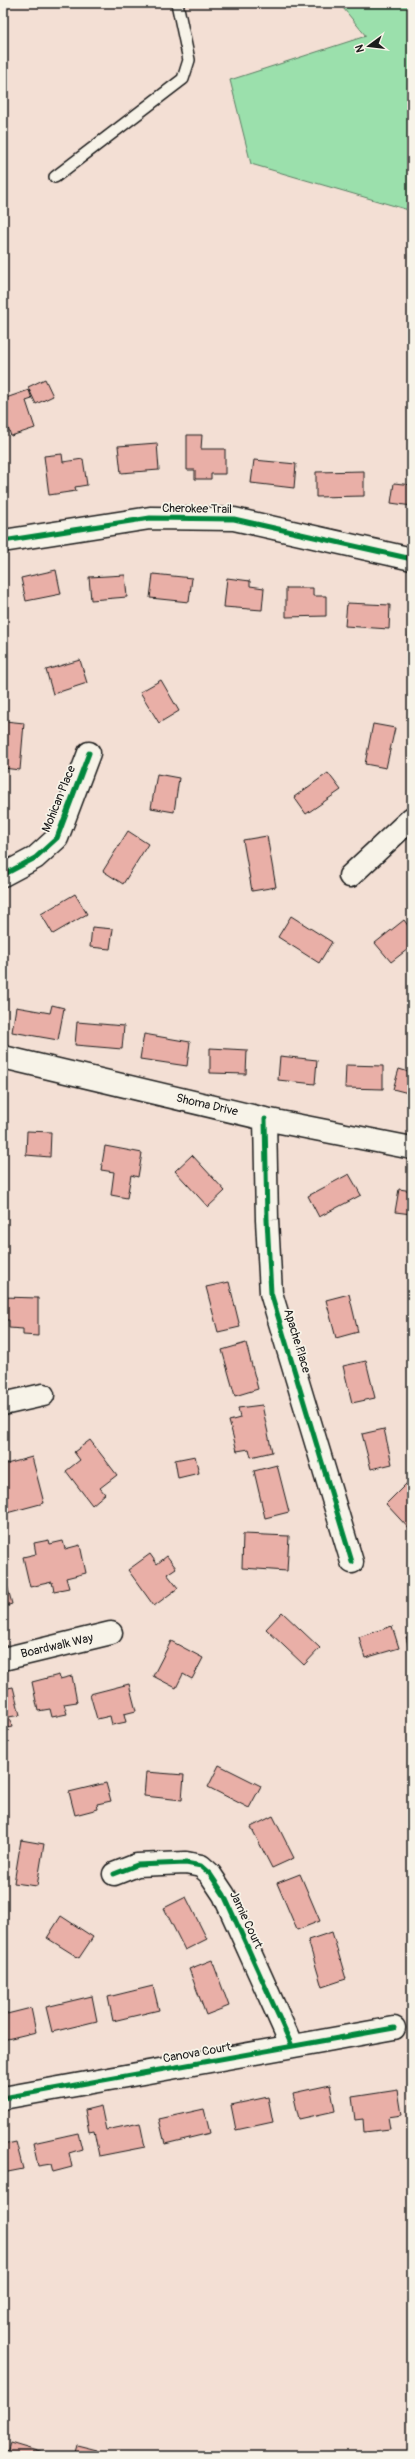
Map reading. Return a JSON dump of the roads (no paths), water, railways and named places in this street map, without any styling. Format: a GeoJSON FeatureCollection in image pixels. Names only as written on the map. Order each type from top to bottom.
{"type":"FeatureCollection","features":[{"type":"Feature","properties":{"kind":"street","name":"Cherokee Trail"},"geometry":{"type":"LineString","coordinates":[[5,535],[150,518],[234,519],[412,559]]}},
{"type":"Feature","properties":{"kind":"street","name":"Mohican Place"},"geometry":{"type":"LineString","coordinates":[[3,875],[35,858],[57,838],[89,753]]}},
{"type":"Feature","properties":{"kind":"street"},"geometry":{"type":"LineString","coordinates":[[350,876],[412,818]]}},
{"type":"Feature","properties":{"kind":"street","name":"Shoma Drive"},"geometry":{"type":"LineString","coordinates":[[3,1057],[265,1119],[412,1148]]}},
{"type":"Feature","properties":{"kind":"street","name":"Apache Place"},"geometry":{"type":"LineString","coordinates":[[265,1119],[267,1220],[272,1293],[352,1562]]}},
{"type":"Feature","properties":{"kind":"street"},"geometry":{"type":"LineString","coordinates":[[3,1404],[43,1395]]}},
{"type":"Feature","properties":{"kind":"street","name":"Boardwalk Way"},"geometry":{"type":"LineString","coordinates":[[3,1659],[111,1633]]}},
{"type":"Feature","properties":{"kind":"street","name":"Jamie Court"},"geometry":{"type":"LineString","coordinates":[[114,1874],[137,1865],[186,1863],[201,1866],[210,1874],[224,1895],[292,2046]]}},
{"type":"Feature","properties":{"kind":"street","name":"Canova Court"},"geometry":{"type":"LineString","coordinates":[[3,2098],[394,2028]]}},
{"type":"Feature","properties":{"kind":"lane"},"geometry":{"type":"LineString","coordinates":[[55,177],[183,80],[189,60],[177,3]]}}]}
